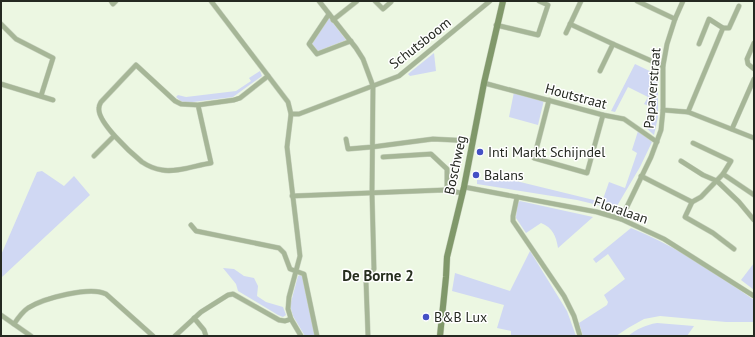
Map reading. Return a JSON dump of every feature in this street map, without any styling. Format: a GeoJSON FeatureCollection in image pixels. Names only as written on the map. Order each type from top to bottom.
{"type":"FeatureCollection","features":[{"type":"Feature","properties":{"kind":"street"},"geometry":{"type":"LineString","coordinates":[[111,1],[113,4],[116,1]]}},
{"type":"Feature","properties":{"kind":"street"},"geometry":{"type":"LineString","coordinates":[[211,1],[288,102],[291,114],[287,147],[292,196],[300,247],[300,256],[288,302],[290,319],[301,336]]}},
{"type":"Feature","properties":{"kind":"street"},"geometry":{"type":"LineString","coordinates":[[318,1],[363,59],[373,86],[372,193],[374,270],[366,281],[368,336]]}},
{"type":"Feature","properties":{"kind":"street"},"geometry":{"type":"LineString","coordinates":[[334,20],[357,1]]}},
{"type":"Feature","properties":{"kind":"street"},"geometry":{"type":"LineString","coordinates":[[375,1],[383,8],[391,2]]}},
{"type":"Feature","properties":{"kind":"street","name":"Schutsboom"},"geometry":{"type":"LineString","coordinates":[[291,114],[299,114],[399,76],[490,1]]}},
{"type":"Feature","properties":{"kind":"street","name":"Boschweg"},"geometry":{"type":"LineString","coordinates":[[440,336],[447,256],[464,186],[496,25],[503,1]]}},
{"type":"Feature","properties":{"kind":"street"},"geometry":{"type":"LineString","coordinates":[[496,25],[538,35],[548,5],[539,1]]}},
{"type":"Feature","properties":{"kind":"street"},"geometry":{"type":"LineString","coordinates":[[566,33],[581,1]]}},
{"type":"Feature","properties":{"kind":"street"},"geometry":{"type":"LineString","coordinates":[[637,1],[675,19]]}},
{"type":"Feature","properties":{"kind":"street","name":"Papaverstraat"},"geometry":{"type":"LineString","coordinates":[[621,219],[657,142],[661,130],[663,110],[663,66],[667,44],[675,19],[683,1]]}},
{"type":"Feature","properties":{"kind":"street"},"geometry":{"type":"LineString","coordinates":[[699,44],[709,19],[723,28],[729,28],[739,6]]}},
{"type":"Feature","properties":{"kind":"street"},"geometry":{"type":"LineString","coordinates":[[329,14],[309,44],[317,54],[350,41]]}},
{"type":"Feature","properties":{"kind":"street"},"geometry":{"type":"LineString","coordinates":[[1,24],[16,39],[53,58],[41,96]]}},
{"type":"Feature","properties":{"kind":"street"},"geometry":{"type":"LineString","coordinates":[[570,24],[663,66]]}},
{"type":"Feature","properties":{"kind":"street"},"geometry":{"type":"LineString","coordinates":[[688,112],[723,28]]}},
{"type":"Feature","properties":{"kind":"street"},"geometry":{"type":"LineString","coordinates":[[754,43],[747,59],[748,64],[754,69]]}},
{"type":"Feature","properties":{"kind":"street"},"geometry":{"type":"LineString","coordinates":[[600,71],[612,44]]}},
{"type":"Feature","properties":{"kind":"street"},"geometry":{"type":"LineString","coordinates":[[198,105],[211,162],[176,170],[164,171],[143,163],[114,136],[100,116],[99,108],[101,102],[136,65],[175,101],[181,104],[198,105],[234,100],[240,98],[268,76]]}},
{"type":"Feature","properties":{"kind":"street"},"geometry":{"type":"LineString","coordinates":[[732,129],[754,79]]}},
{"type":"Feature","properties":{"kind":"street","name":"Houtstraat"},"geometry":{"type":"LineString","coordinates":[[484,83],[603,115],[624,118],[657,142]]}},
{"type":"Feature","properties":{"kind":"street"},"geometry":{"type":"LineString","coordinates":[[1,84],[53,100]]}},
{"type":"Feature","properties":{"kind":"street"},"geometry":{"type":"LineString","coordinates":[[548,100],[534,158],[579,171],[587,173],[603,115]]}},
{"type":"Feature","properties":{"kind":"street"},"geometry":{"type":"LineString","coordinates":[[663,110],[688,112],[754,138]]}},
{"type":"Feature","properties":{"kind":"street"},"geometry":{"type":"LineString","coordinates":[[94,156],[114,136]]}},
{"type":"Feature","properties":{"kind":"street"},"geometry":{"type":"LineString","coordinates":[[346,139],[348,149],[433,139],[473,141]]}},
{"type":"Feature","properties":{"kind":"street"},"geometry":{"type":"LineString","coordinates":[[693,143],[731,161],[717,181],[701,197],[692,202],[685,217],[713,233],[734,249]]}},
{"type":"Feature","properties":{"kind":"street"},"geometry":{"type":"LineString","coordinates":[[383,157],[431,154],[447,169],[447,191]]}},
{"type":"Feature","properties":{"kind":"street"},"geometry":{"type":"LineString","coordinates":[[681,161],[703,175],[717,181],[740,202],[754,220]]}},
{"type":"Feature","properties":{"kind":"street"},"geometry":{"type":"LineString","coordinates":[[723,174],[754,195]]}},
{"type":"Feature","properties":{"kind":"street"},"geometry":{"type":"LineString","coordinates":[[641,176],[692,202]]}},
{"type":"Feature","properties":{"kind":"street","name":"Floralaan"},"geometry":{"type":"LineString","coordinates":[[464,186],[597,212],[621,219],[664,239],[754,296]]}},
{"type":"Feature","properties":{"kind":"street"},"geometry":{"type":"LineString","coordinates":[[292,196],[447,191],[462,194]]}},
{"type":"Feature","properties":{"kind":"street"},"geometry":{"type":"LineString","coordinates":[[517,197],[513,216],[514,222],[564,296],[574,316],[580,336]]}},
{"type":"Feature","properties":{"kind":"street"},"geometry":{"type":"LineString","coordinates":[[191,225],[196,232],[279,248],[284,253],[290,269],[302,273],[305,277],[318,336]]}},
{"type":"Feature","properties":{"kind":"street"},"geometry":{"type":"LineString","coordinates":[[14,324],[26,309],[51,297],[99,291],[106,294],[153,336]]}},
{"type":"Feature","properties":{"kind":"street"},"geometry":{"type":"LineString","coordinates":[[175,336],[194,318],[209,307],[228,295],[233,294],[279,320],[285,321],[290,319]]}},
{"type":"Feature","properties":{"kind":"street"},"geometry":{"type":"LineString","coordinates":[[1,315],[31,336]]}},
{"type":"Feature","properties":{"kind":"street"},"geometry":{"type":"LineString","coordinates":[[194,318],[204,330],[206,336]]}},
{"type":"Feature","properties":{"kind":"shaded area"},"geometry":{"type":"Polygon","coordinates":[[[329,18],[346,40],[318,51],[312,44],[329,18]]]}},
{"type":"Feature","properties":{"kind":"shaded area"},"geometry":{"type":"Polygon","coordinates":[[[434,53],[436,71],[410,76],[408,74],[434,53]]]}},
{"type":"Feature","properties":{"kind":"shaded area"},"geometry":{"type":"Polygon","coordinates":[[[635,64],[658,75],[658,117],[654,135],[644,126],[648,116],[646,114],[649,106],[644,104],[648,97],[628,87],[615,112],[611,111],[635,64]]]}},
{"type":"Feature","properties":{"kind":"shaded area"},"geometry":{"type":"Polygon","coordinates":[[[260,71],[262,76],[233,97],[185,103],[176,97],[178,95],[186,97],[236,91],[251,81],[249,78],[260,71]]]}},
{"type":"Feature","properties":{"kind":"shaded area"},"geometry":{"type":"Polygon","coordinates":[[[514,92],[544,100],[538,125],[509,117],[514,92]]]}},
{"type":"Feature","properties":{"kind":"shaded area"},"geometry":{"type":"Polygon","coordinates":[[[638,131],[652,142],[640,167],[617,206],[610,208],[577,200],[477,184],[477,180],[512,180],[602,202],[609,182],[625,188],[637,153],[632,150],[638,131]]]}},
{"type":"Feature","properties":{"kind":"shaded area"},"geometry":{"type":"Polygon","coordinates":[[[42,171],[64,186],[74,176],[90,195],[2,277],[1,255],[37,172],[42,171]]]}},
{"type":"Feature","properties":{"kind":"shaded area"},"geometry":{"type":"Polygon","coordinates":[[[520,201],[593,217],[558,248],[551,230],[541,223],[526,233],[516,218],[517,203],[520,201]]]}},
{"type":"Feature","properties":{"kind":"shaded area"},"geometry":{"type":"Polygon","coordinates":[[[631,228],[664,243],[710,270],[754,300],[754,322],[726,322],[660,316],[644,319],[616,336],[583,336],[579,323],[607,305],[608,302],[604,295],[625,279],[608,254],[596,263],[593,259],[631,228]]]}},
{"type":"Feature","properties":{"kind":"shaded area"},"geometry":{"type":"Polygon","coordinates":[[[530,251],[567,311],[576,336],[511,336],[511,331],[497,328],[504,305],[452,291],[455,273],[510,291],[530,251]]]}},
{"type":"Feature","properties":{"kind":"shaded area"},"geometry":{"type":"Polygon","coordinates":[[[754,263],[754,290],[741,280],[754,263]]]}},
{"type":"Feature","properties":{"kind":"shaded area"},"geometry":{"type":"Polygon","coordinates":[[[223,268],[234,269],[244,276],[254,278],[258,286],[257,296],[266,302],[283,307],[286,315],[283,317],[278,315],[238,291],[236,284],[223,268]]]}},
{"type":"Feature","properties":{"kind":"shaded area"},"geometry":{"type":"Polygon","coordinates":[[[300,275],[303,277],[316,336],[305,336],[293,316],[291,309],[291,302],[298,276],[300,275]]]}},
{"type":"Feature","properties":{"kind":"shaded area"},"geometry":{"type":"Polygon","coordinates":[[[657,323],[694,326],[687,336],[628,336],[641,328],[657,323]]]}},
{"type":"Feature","properties":{"kind":"place","name":"Inti Markt Schijndel"},"geometry":{"type":"Point","coordinates":[480,152]}},
{"type":"Feature","properties":{"kind":"place","name":"Balans"},"geometry":{"type":"Point","coordinates":[476,175]}},
{"type":"Feature","properties":{"kind":"place","name":"B&B Lux"},"geometry":{"type":"Point","coordinates":[426,317]}},
{"type":"Feature","properties":{"kind":"district","name":"De Borne 2"},"geometry":{"type":"Point","coordinates":[378,276]}}]}
